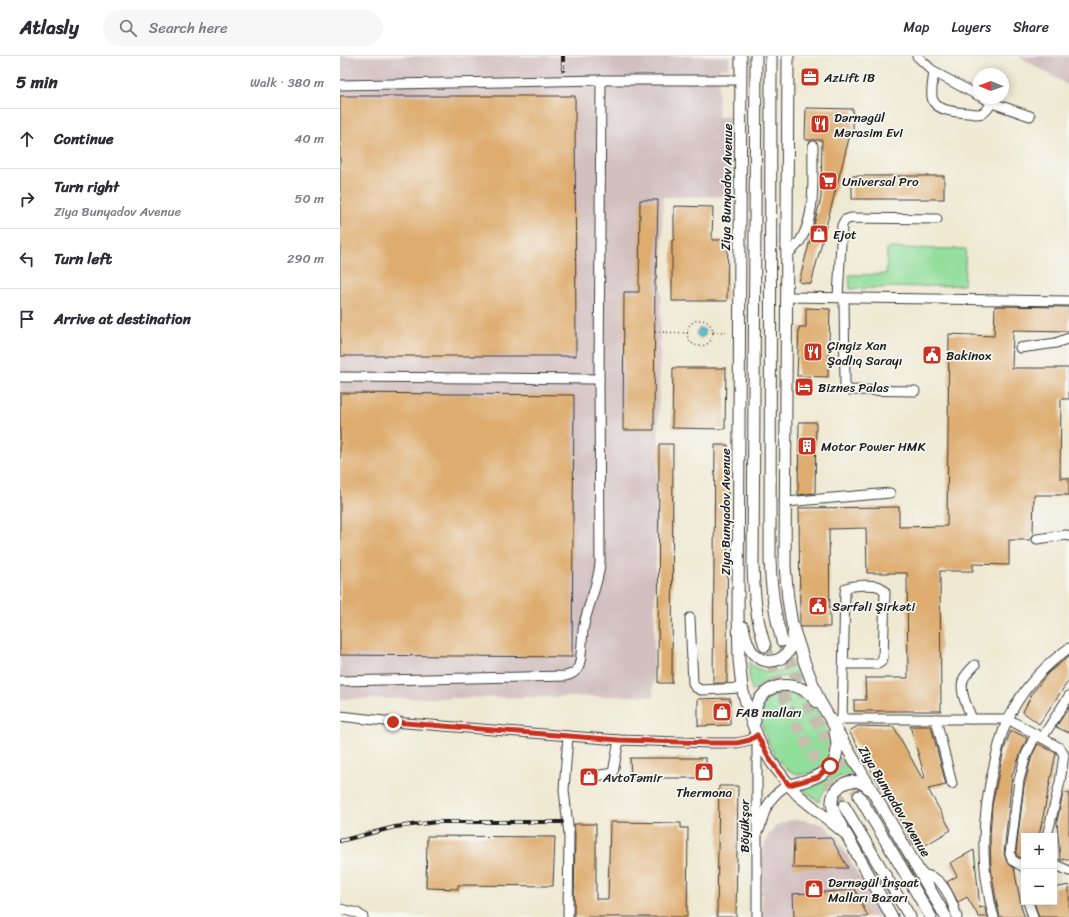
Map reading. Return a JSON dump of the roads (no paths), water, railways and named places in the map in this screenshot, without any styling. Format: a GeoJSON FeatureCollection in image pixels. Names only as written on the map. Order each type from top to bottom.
{"type":"FeatureCollection","features":[{"type":"Feature","properties":{"kind":"main road","name":"Ziya Bunyadov Avenue"},"geometry":{"type":"LineString","coordinates":[[742,56],[738,613],[742,688],[751,720],[772,763],[798,794],[846,834],[892,917]]}},
{"type":"Feature","properties":{"kind":"main road"},"geometry":{"type":"LineString","coordinates":[[756,56],[753,572],[754,595],[764,646]]}},
{"type":"Feature","properties":{"kind":"main road"},"geometry":{"type":"LineString","coordinates":[[771,56],[770,560],[771,592],[774,611],[782,641]]}},
{"type":"Feature","properties":{"kind":"main road","name":"Ziya Bunyadov Avenue"},"geometry":{"type":"LineString","coordinates":[[788,56],[786,566],[788,599],[792,624],[814,689],[838,722],[878,798],[946,917]]}},
{"type":"Feature","properties":{"kind":"main road"},"geometry":{"type":"LineString","coordinates":[[738,613],[748,646],[757,656],[766,661],[779,659],[789,652],[794,639],[792,624]]}},
{"type":"Feature","properties":{"kind":"main road"},"geometry":{"type":"LineString","coordinates":[[757,735],[755,717],[757,702],[764,692],[776,687],[789,686],[798,687],[804,690],[838,722],[836,737],[837,751],[834,761],[818,777],[789,785]]}},
{"type":"Feature","properties":{"kind":"main road"},"geometry":{"type":"LineString","coordinates":[[846,834],[835,814],[832,805],[835,793],[840,787],[850,781],[862,782],[878,798]]}},
{"type":"Feature","properties":{"kind":"main road"},"geometry":{"type":"LineString","coordinates":[[859,796],[931,917]]}},
{"type":"Feature","properties":{"kind":"main road"},"geometry":{"type":"LineString","coordinates":[[844,806],[910,917]]}},
{"type":"Feature","properties":{"kind":"street"},"geometry":{"type":"LineString","coordinates":[[917,56],[934,72],[973,93]]}},
{"type":"Feature","properties":{"kind":"street"},"geometry":{"type":"LineString","coordinates":[[934,72],[931,96],[934,104],[940,109],[982,114],[991,104]]}},
{"type":"Feature","properties":{"kind":"street"},"geometry":{"type":"LineString","coordinates":[[340,86],[601,80],[741,80]]}},
{"type":"Feature","properties":{"kind":"street"},"geometry":{"type":"LineString","coordinates":[[340,680],[565,676],[573,674],[577,670],[580,662],[584,624],[600,569],[599,379],[601,80]]}},
{"type":"Feature","properties":{"kind":"street"},"geometry":{"type":"LineString","coordinates":[[995,104],[1030,116]]}},
{"type":"Feature","properties":{"kind":"street"},"geometry":{"type":"LineString","coordinates":[[787,255],[800,242],[808,223],[811,207],[813,146]]}},
{"type":"Feature","properties":{"kind":"street"},"geometry":{"type":"LineString","coordinates":[[915,391],[850,390],[845,387],[841,298],[842,225],[845,220],[851,218],[937,220]]}},
{"type":"Feature","properties":{"kind":"street"},"geometry":{"type":"LineString","coordinates":[[787,297],[1069,301]]}},
{"type":"Feature","properties":{"kind":"street"},"geometry":{"type":"LineString","coordinates":[[1020,348],[1056,343],[1069,338]]}},
{"type":"Feature","properties":{"kind":"street"},"geometry":{"type":"LineString","coordinates":[[340,377],[599,379]]}},
{"type":"Feature","properties":{"kind":"street"},"geometry":{"type":"LineString","coordinates":[[786,502],[890,493]]}},
{"type":"Feature","properties":{"kind":"street"},"geometry":{"type":"LineString","coordinates":[[1037,539],[1066,535],[1069,536]]}},
{"type":"Feature","properties":{"kind":"street"},"geometry":{"type":"LineString","coordinates":[[844,664],[878,664],[883,658],[885,592],[878,586],[851,585],[846,588],[844,664],[838,722],[936,719],[1008,719],[1060,748],[1064,755],[1065,782],[1048,833]]}},
{"type":"Feature","properties":{"kind":"street"},"geometry":{"type":"LineString","coordinates":[[690,618],[693,683],[695,687],[701,690],[742,688]]}},
{"type":"Feature","properties":{"kind":"street"},"geometry":{"type":"LineString","coordinates":[[994,917],[984,865],[983,836],[990,778],[1001,738],[1008,719],[1026,690],[1045,668],[1069,648]]}},
{"type":"Feature","properties":{"kind":"street"},"geometry":{"type":"LineString","coordinates":[[972,719],[963,692],[963,684],[964,678],[975,665]]}},
{"type":"Feature","properties":{"kind":"street"},"geometry":{"type":"LineString","coordinates":[[1021,864],[1012,860],[1010,854],[1019,780],[1026,755],[1069,696]]}},
{"type":"Feature","properties":{"kind":"street"},"geometry":{"type":"LineString","coordinates":[[340,716],[619,740],[737,743],[750,740],[757,735]]}},
{"type":"Feature","properties":{"kind":"street"},"geometry":{"type":"LineString","coordinates":[[936,719],[952,784]]}},
{"type":"Feature","properties":{"kind":"street","name":"Böyükşor"},"geometry":{"type":"LineString","coordinates":[[757,735],[757,917]]}},
{"type":"Feature","properties":{"kind":"street"},"geometry":{"type":"LineString","coordinates":[[568,736],[564,790],[570,835],[568,917]]}},
{"type":"Feature","properties":{"kind":"street"},"geometry":{"type":"LineString","coordinates":[[595,776],[614,773],[619,740]]}},
{"type":"Feature","properties":{"kind":"street"},"geometry":{"type":"LineString","coordinates":[[756,843],[760,825],[768,803],[776,792],[789,785]]}},
{"type":"Feature","properties":{"kind":"street"},"geometry":{"type":"LineString","coordinates":[[1057,865],[1069,871]]}},
{"type":"Feature","properties":{"kind":"street"},"geometry":{"type":"LineString","coordinates":[[921,874],[931,876],[937,880],[954,906],[957,917]]}},
{"type":"Feature","properties":{"kind":"street"},"geometry":{"type":"LineString","coordinates":[[1029,905],[1033,917]]}},
{"type":"Feature","properties":{"kind":"street"},"geometry":{"type":"LineString","coordinates":[[340,909],[357,913],[363,917]]}},
{"type":"Feature","properties":{"kind":"water"},"geometry":{"type":"Polygon","coordinates":[[[701,328],[706,333],[701,338],[696,333],[701,328]]]}},
{"type":"Feature","properties":{"kind":"tunnel"},"geometry":{"type":"LineString","coordinates":[[782,641],[814,718],[859,796]]}},
{"type":"Feature","properties":{"kind":"tunnel"},"geometry":{"type":"LineString","coordinates":[[765,646],[797,726],[844,806]]}},
{"type":"Feature","properties":{"kind":"railway"},"geometry":{"type":"LineString","coordinates":[[563,56],[563,70]]}},
{"type":"Feature","properties":{"kind":"railway"},"geometry":{"type":"LineString","coordinates":[[340,841],[395,827],[437,822],[562,822]]}},
{"type":"Feature","properties":{"kind":"place","name":"AzLift IB"},"geometry":{"type":"Point","coordinates":[810,77]}},
{"type":"Feature","properties":{"kind":"place","name":"Dərnəgül Mərasim Evi"},"geometry":{"type":"Point","coordinates":[820,124]}},
{"type":"Feature","properties":{"kind":"place","name":"Universal Pro"},"geometry":{"type":"Point","coordinates":[828,181]}},
{"type":"Feature","properties":{"kind":"place","name":"Ejot"},"geometry":{"type":"Point","coordinates":[819,234]}},
{"type":"Feature","properties":{"kind":"place","name":"Çingiz Xan Şadlıq Sarayı"},"geometry":{"type":"Point","coordinates":[813,352]}},
{"type":"Feature","properties":{"kind":"place","name":"Bakinox"},"geometry":{"type":"Point","coordinates":[932,355]}},
{"type":"Feature","properties":{"kind":"place","name":"Biznes Palas"},"geometry":{"type":"Point","coordinates":[804,387]}},
{"type":"Feature","properties":{"kind":"place","name":"Motor Power HMK"},"geometry":{"type":"Point","coordinates":[807,446]}},
{"type":"Feature","properties":{"kind":"place","name":"Sərfəli Şirkəti"},"geometry":{"type":"Point","coordinates":[818,606]}},
{"type":"Feature","properties":{"kind":"place","name":"FAB malları"},"geometry":{"type":"Point","coordinates":[722,712]}},
{"type":"Feature","properties":{"kind":"place","name":"Thermona"},"geometry":{"type":"Point","coordinates":[704,772]}},
{"type":"Feature","properties":{"kind":"place","name":"AvtoTəmir"},"geometry":{"type":"Point","coordinates":[589,777]}},
{"type":"Feature","properties":{"kind":"place","name":"Dərnəgül İnşaat Malları Bazarı"},"geometry":{"type":"Point","coordinates":[814,889]}}]}
